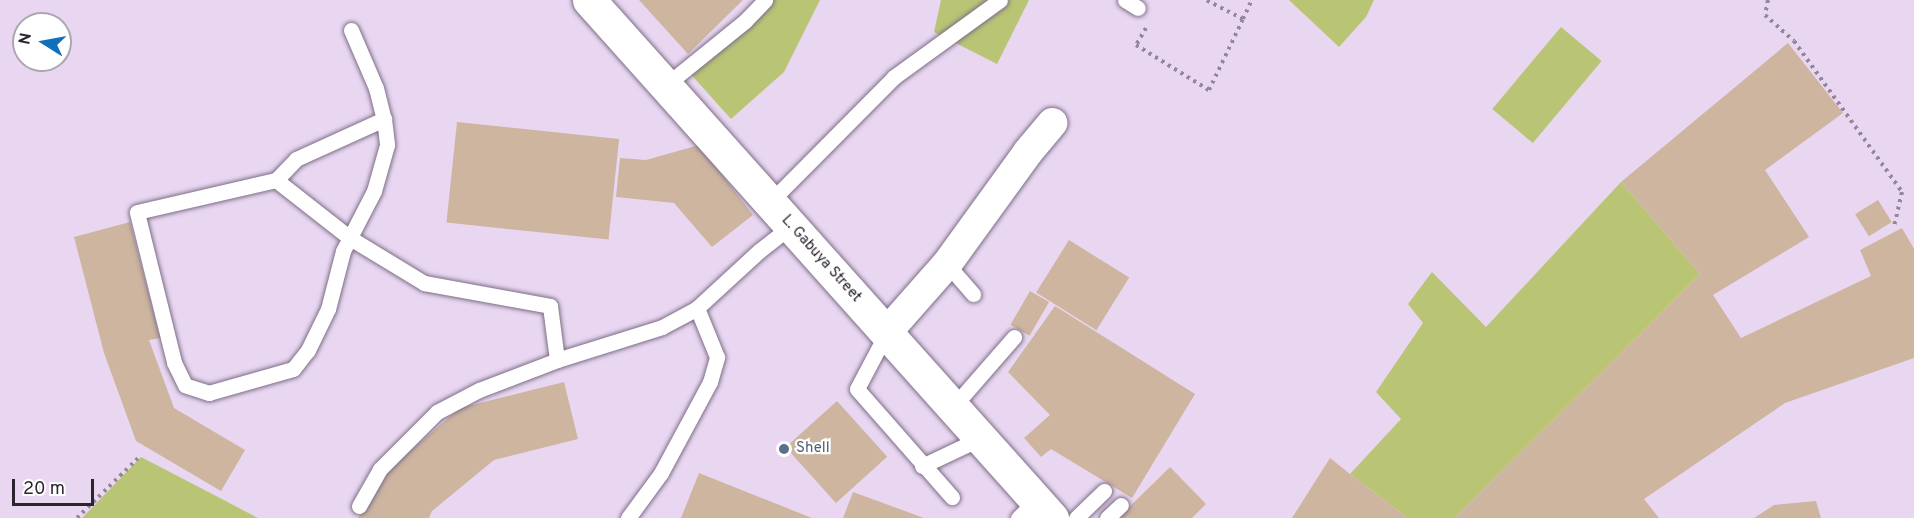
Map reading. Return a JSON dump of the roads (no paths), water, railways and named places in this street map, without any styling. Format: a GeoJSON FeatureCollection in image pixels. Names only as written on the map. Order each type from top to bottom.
{"type":"FeatureCollection","features":[{"type":"Feature","properties":{"kind":"street","name":"L. Gabuya Street"},"geometry":{"type":"LineString","coordinates":[[589,0],[981,438],[1035,512]]}},
{"type":"Feature","properties":{"kind":"street"},"geometry":{"type":"LineString","coordinates":[[887,333],[947,264],[1028,152],[1052,123]]}},
{"type":"Feature","properties":{"kind":"lane"},"geometry":{"type":"LineString","coordinates":[[668,87],[745,21],[765,0]]}},
{"type":"Feature","properties":{"kind":"lane"},"geometry":{"type":"LineString","coordinates":[[770,201],[894,77],[1000,0]]}},
{"type":"Feature","properties":{"kind":"lane"},"geometry":{"type":"LineString","coordinates":[[351,30],[376,88],[384,119],[387,145],[374,191],[343,251],[328,309],[309,350],[293,369],[209,393],[186,385],[174,362],[137,212],[276,180],[296,159],[384,119]]}},
{"type":"Feature","properties":{"kind":"lane"},"geometry":{"type":"LineString","coordinates":[[276,180],[350,238],[424,283],[550,306],[557,360]]}},
{"type":"Feature","properties":{"kind":"lane"},"geometry":{"type":"LineString","coordinates":[[359,506],[380,469],[437,412],[479,390],[557,360],[662,327],[697,308],[759,250],[791,226]]}},
{"type":"Feature","properties":{"kind":"lane"},"geometry":{"type":"LineString","coordinates":[[947,264],[973,294]]}},
{"type":"Feature","properties":{"kind":"lane"},"geometry":{"type":"LineString","coordinates":[[628,518],[661,473],[710,382],[717,357],[697,308]]}},
{"type":"Feature","properties":{"kind":"lane"},"geometry":{"type":"LineString","coordinates":[[887,333],[857,389],[922,466],[952,497]]}},
{"type":"Feature","properties":{"kind":"lane"},"geometry":{"type":"LineString","coordinates":[[953,407],[1014,338]]}},
{"type":"Feature","properties":{"kind":"lane"},"geometry":{"type":"LineString","coordinates":[[922,466],[981,438]]}},
{"type":"Feature","properties":{"kind":"lane"},"geometry":{"type":"LineString","coordinates":[[1076,518],[1104,491]]}},
{"type":"Feature","properties":{"kind":"lane"},"geometry":{"type":"LineString","coordinates":[[1107,518],[1121,505]]}},
{"type":"Feature","properties":{"kind":"place","name":"Shell"},"geometry":{"type":"Point","coordinates":[784,449]}}]}
